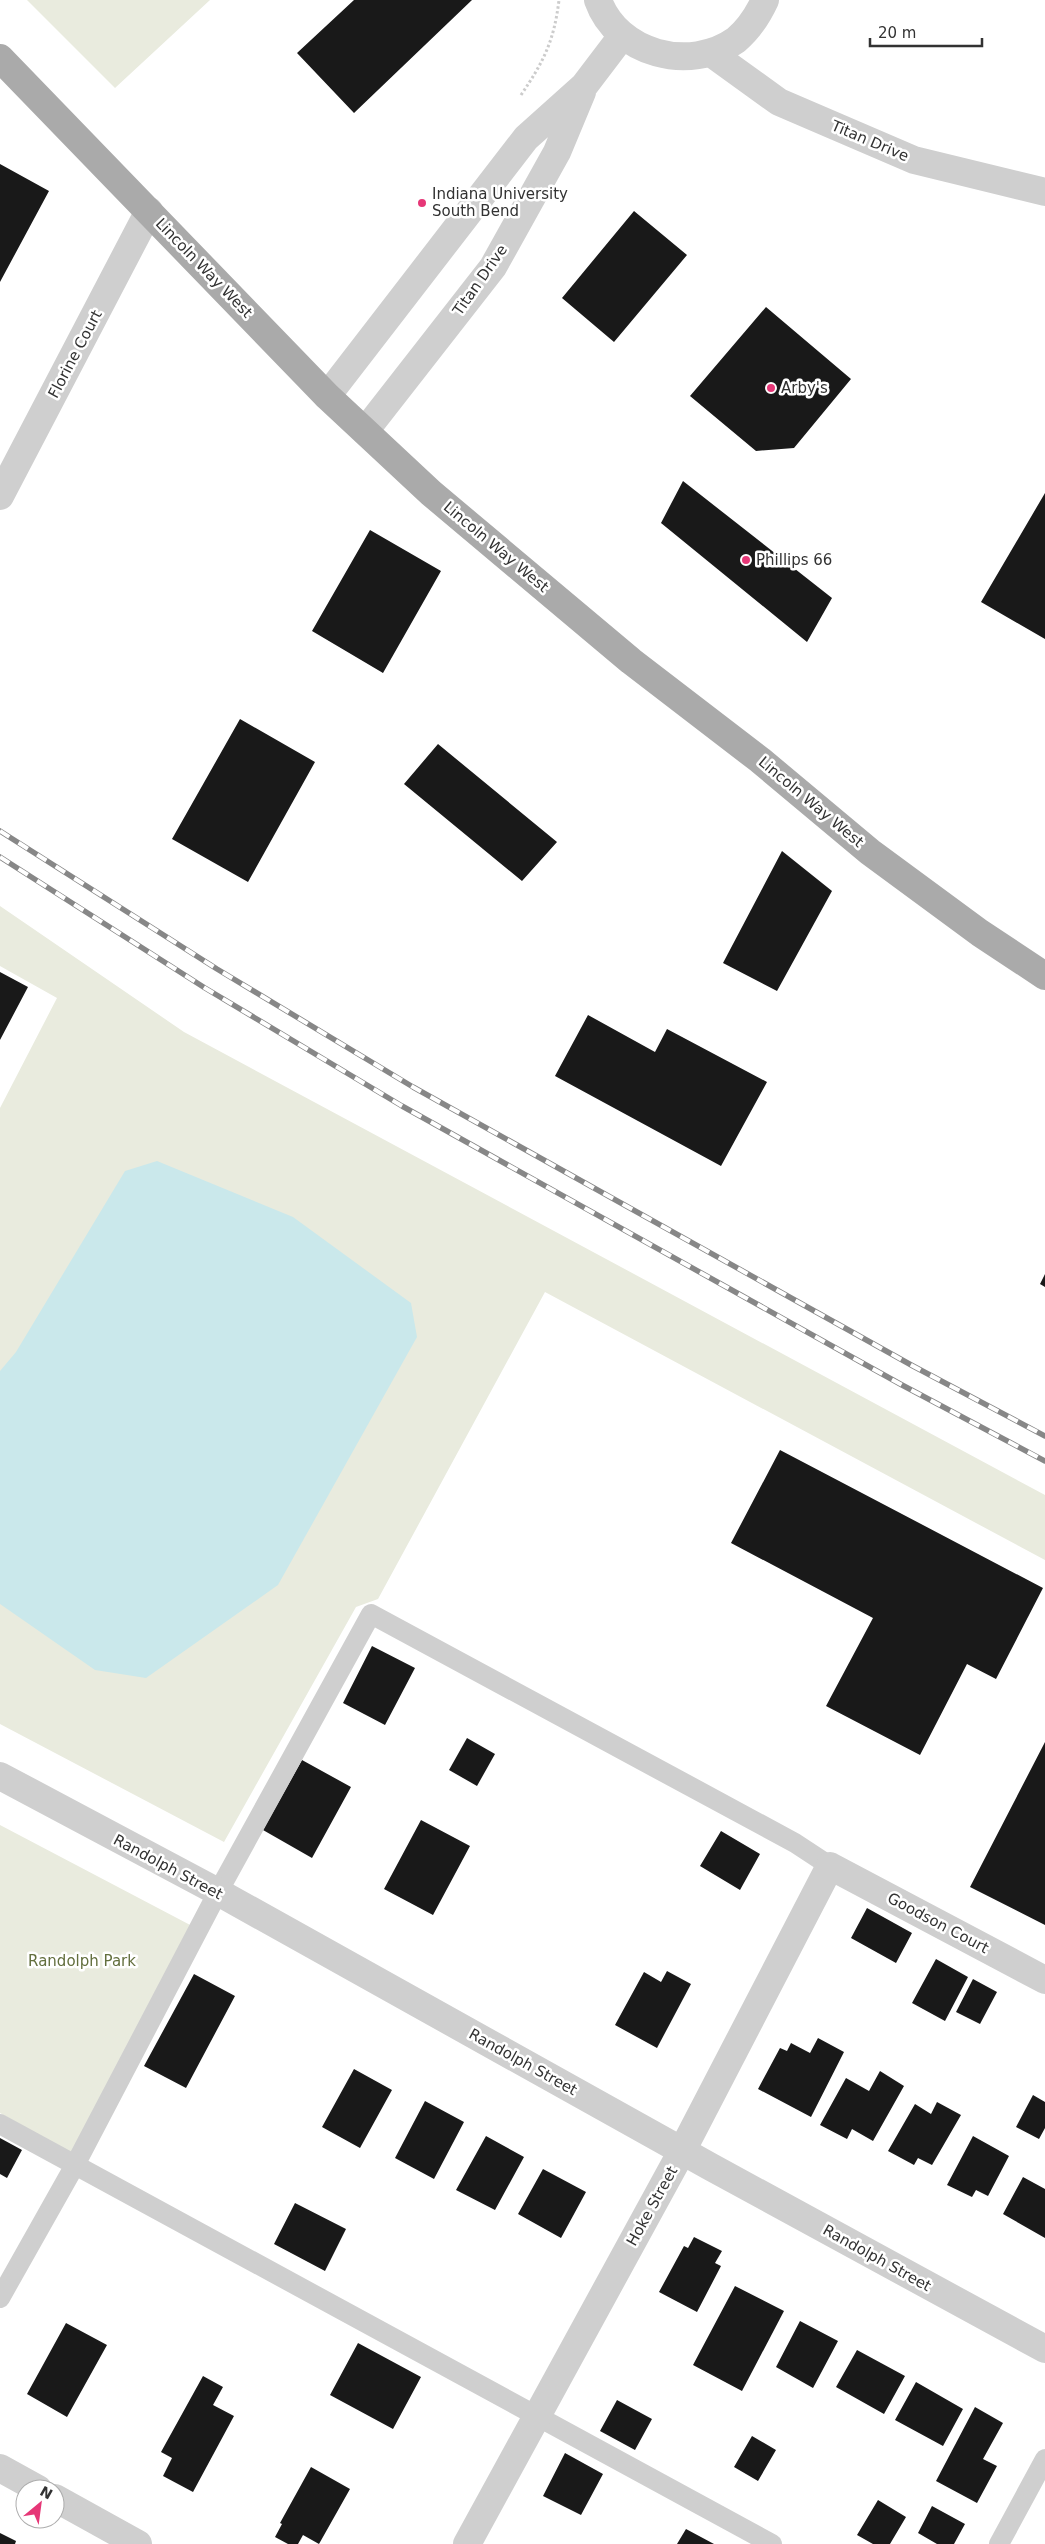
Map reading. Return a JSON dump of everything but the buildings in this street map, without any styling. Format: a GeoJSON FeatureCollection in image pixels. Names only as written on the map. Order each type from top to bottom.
{"type":"FeatureCollection","features":[{"type":"Feature","properties":{"kind":"main road","name":"Lincoln Way West"},"geometry":{"type":"LineString","coordinates":[[0,58],[328,396],[431,493],[631,661],[760,760],[870,852],[980,933],[1045,976]]}},
{"type":"Feature","properties":{"kind":"street"},"geometry":{"type":"LineString","coordinates":[[598,0],[602,12],[622,36],[648,51],[678,57],[711,53],[736,40],[757,18],[765,0]]}},
{"type":"Feature","properties":{"kind":"street","name":"Titan Drive"},"geometry":{"type":"LineString","coordinates":[[328,396],[526,138],[584,86],[622,36]]}},
{"type":"Feature","properties":{"kind":"street","name":"Titan Drive"},"geometry":{"type":"LineString","coordinates":[[711,53],[780,102],[914,160],[1045,192]]}},
{"type":"Feature","properties":{"kind":"street","name":"Titan Drive"},"geometry":{"type":"LineString","coordinates":[[365,431],[493,267],[557,152],[584,86]]}},
{"type":"Feature","properties":{"kind":"street","name":"Florine Court"},"geometry":{"type":"LineString","coordinates":[[0,496],[149,211]]}},
{"type":"Feature","properties":{"kind":"street","name":"Randolph Street"},"geometry":{"type":"LineString","coordinates":[[0,1776],[218,1892],[682,2151],[1045,2349]]}},
{"type":"Feature","properties":{"kind":"street","name":"Goodson Court"},"geometry":{"type":"LineString","coordinates":[[830,1866],[1045,1980]]}},
{"type":"Feature","properties":{"kind":"street","name":"Hoke Street"},"geometry":{"type":"LineString","coordinates":[[467,2544],[682,2151],[830,1866]]}},
{"type":"Feature","properties":{"kind":"street"},"geometry":{"type":"LineString","coordinates":[[0,2468],[20,2479]]}},
{"type":"Feature","properties":{"kind":"street"},"geometry":{"type":"LineString","coordinates":[[65,2504],[138,2544]]}},
{"type":"Feature","properties":{"kind":"lane"},"geometry":{"type":"LineString","coordinates":[[0,2298],[75,2165],[218,1892],[371,1614],[796,1843],[830,1866]]}},
{"type":"Feature","properties":{"kind":"lane"},"geometry":{"type":"LineString","coordinates":[[0,2124],[772,2544]]}},
{"type":"Feature","properties":{"kind":"lane"},"geometry":{"type":"LineString","coordinates":[[999,2544],[1045,2459]]}},
{"type":"Feature","properties":{"kind":"green space"},"geometry":{"type":"Polygon","coordinates":[[[27,0],[210,0],[115,88],[27,0]]]}},
{"type":"Feature","properties":{"kind":"green space"},"geometry":{"type":"Polygon","coordinates":[[[0,906],[184,1032],[1045,1495],[1045,1560],[545,1292],[378,1599],[356,1607],[224,1842],[0,1724],[0,1108],[57,998],[0,966],[0,906]]]}},
{"type":"Feature","properties":{"kind":"green space","name":"Randolph Park"},"geometry":{"type":"Polygon","coordinates":[[[0,1825],[194,1927],[71,2153],[0,2113],[0,1825]]]}},
{"type":"Feature","properties":{"kind":"water"},"geometry":{"type":"Polygon","coordinates":[[[157,1161],[293,1217],[411,1303],[417,1337],[278,1585],[146,1678],[95,1670],[0,1604],[0,1371],[16,1352],[125,1171],[157,1161]]]}},
{"type":"Feature","properties":{"kind":"railway"},"geometry":{"type":"LineString","coordinates":[[0,831],[217,969],[413,1087],[913,1366],[1045,1436]]}},
{"type":"Feature","properties":{"kind":"railway"},"geometry":{"type":"LineString","coordinates":[[0,857],[205,988],[402,1106],[902,1385],[1045,1461]]}},
{"type":"Feature","properties":{"kind":"place","name":"Indiana University South Bend"},"geometry":{"type":"Point","coordinates":[422,203]}},
{"type":"Feature","properties":{"kind":"place","name":"Arby's"},"geometry":{"type":"Point","coordinates":[771,388]}},
{"type":"Feature","properties":{"kind":"place","name":"Phillips 66"},"geometry":{"type":"Point","coordinates":[746,560]}}]}
